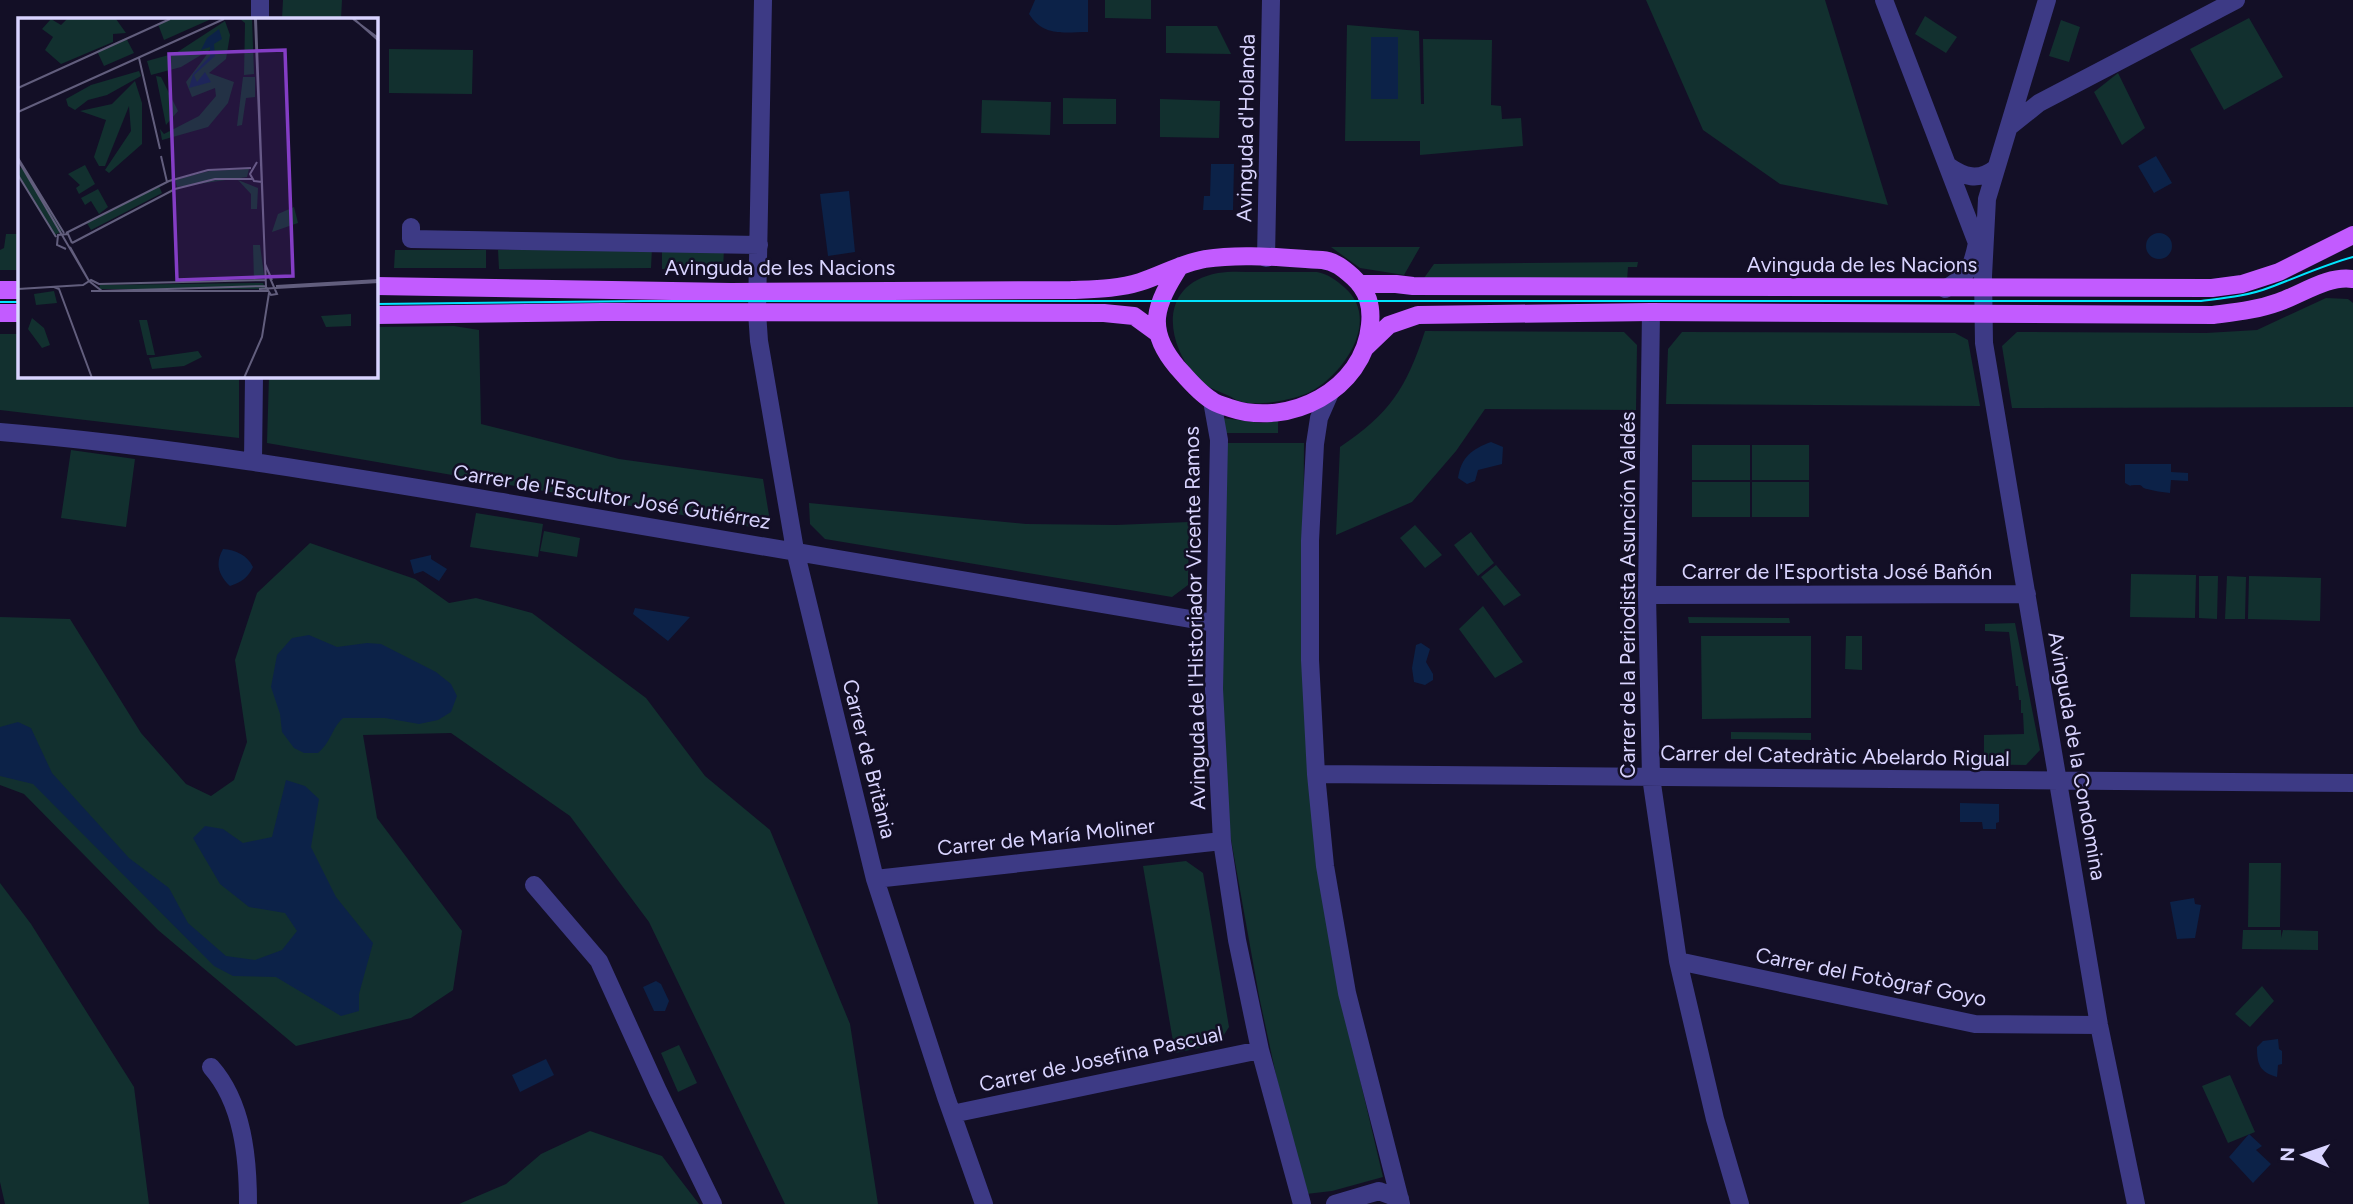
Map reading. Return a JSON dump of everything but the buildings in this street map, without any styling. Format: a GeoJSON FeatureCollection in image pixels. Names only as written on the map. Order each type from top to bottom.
{"type":"FeatureCollection","features":[{"type":"Feature","properties":{"kind":"main road","name":"Avinguda de les Nacions"},"geometry":{"type":"LineString","coordinates":[[1360,284],[1670,289],[1945,289],[1983,281],[2212,288],[2258,280],[2353,235]]}},
{"type":"Feature","properties":{"kind":"main road"},"geometry":{"type":"LineString","coordinates":[[1366,347],[1371,309],[1360,284],[1347,271],[1331,261],[1212,258],[1180,267],[1167,286],[1158,314],[1156,332],[1169,357],[1187,379],[1212,401],[1246,413],[1272,414],[1304,407],[1330,393],[1352,372],[1366,347],[1389,325],[1418,315],[1651,312],[2213,315],[2236,313],[2280,302],[2336,278],[2353,279]]}},
{"type":"Feature","properties":{"kind":"main road","name":"Avinguda de les Nacions"},"geometry":{"type":"LineString","coordinates":[[378,286],[758,291],[1103,289],[1138,283],[1180,267]]}},
{"type":"Feature","properties":{"kind":"main road"},"geometry":{"type":"LineString","coordinates":[[0,290],[18,290]]}},
{"type":"Feature","properties":{"kind":"main road","name":"Avinguda de les Nacions"},"geometry":{"type":"LineString","coordinates":[[378,315],[602,312],[1104,313],[1134,316],[1156,332]]}},
{"type":"Feature","properties":{"kind":"main road"},"geometry":{"type":"LineString","coordinates":[[0,313],[18,313]]}},
{"type":"Feature","properties":{"kind":"street"},"geometry":{"type":"LineString","coordinates":[[260,0],[260,18]]}},
{"type":"Feature","properties":{"kind":"street","name":"Carrer de Britània"},"geometry":{"type":"LineString","coordinates":[[763,0],[757,312],[759,341],[795,550],[875,879],[984,1204]]}},
{"type":"Feature","properties":{"kind":"street","name":"Avinguda d'Holanda"},"geometry":{"type":"LineString","coordinates":[[1266,258],[1271,0]]}},
{"type":"Feature","properties":{"kind":"street"},"geometry":{"type":"LineString","coordinates":[[1884,0],[1977,243],[1983,281]]}},
{"type":"Feature","properties":{"kind":"street"},"geometry":{"type":"LineString","coordinates":[[1983,281],[1987,199],[2047,0]]}},
{"type":"Feature","properties":{"kind":"street"},"geometry":{"type":"LineString","coordinates":[[2009,127],[2039,103],[2236,0]]}},
{"type":"Feature","properties":{"kind":"street"},"geometry":{"type":"LineString","coordinates":[[1947,165],[1971,178],[1996,169]]}},
{"type":"Feature","properties":{"kind":"street","name":"Avinguda de les Nacions"},"geometry":{"type":"LineString","coordinates":[[411,227],[411,239],[759,245]]}},
{"type":"Feature","properties":{"kind":"street"},"geometry":{"type":"LineString","coordinates":[[1945,289],[1968,273],[1977,243]]}},
{"type":"Feature","properties":{"kind":"street","name":"Avinguda de la Condomina"},"geometry":{"type":"LineString","coordinates":[[1983,281],[1984,343],[2099,1025],[2136,1204]]}},
{"type":"Feature","properties":{"kind":"street","name":"Carrer de la Periodista Asunción Valdés"},"geometry":{"type":"LineString","coordinates":[[1651,312],[1647,595],[1651,777],[1678,961],[1714,1119],[1740,1204]]}},
{"type":"Feature","properties":{"kind":"street"},"geometry":{"type":"LineString","coordinates":[[253,461],[254,378]]}},
{"type":"Feature","properties":{"kind":"street"},"geometry":{"type":"LineString","coordinates":[[1330,393],[1319,418],[1315,444],[1310,541],[1310,660],[1325,866],[1347,993],[1401,1202]]}},
{"type":"Feature","properties":{"kind":"street","name":"Avinguda de l'Historiador Vicente Ramos"},"geometry":{"type":"LineString","coordinates":[[1212,401],[1219,440],[1214,688],[1222,841],[1237,940],[1259,1050],[1302,1204]]}},
{"type":"Feature","properties":{"kind":"street","name":"Carrer de l'Escultor José Gutiérrez"},"geometry":{"type":"LineString","coordinates":[[0,432],[253,461],[795,550],[1214,623]]}},
{"type":"Feature","properties":{"kind":"street","name":"Carrer de l'Esportista José Bañón"},"geometry":{"type":"LineString","coordinates":[[1647,595],[2027,594]]}},
{"type":"Feature","properties":{"kind":"street","name":"Carrer del Catedràtic Abelardo Rigual"},"geometry":{"type":"LineString","coordinates":[[1317,774],[2353,783]]}},
{"type":"Feature","properties":{"kind":"street","name":"Carrer de María Moliner"},"geometry":{"type":"LineString","coordinates":[[875,879],[1222,841]]}},
{"type":"Feature","properties":{"kind":"street"},"geometry":{"type":"LineString","coordinates":[[534,885],[599,961],[713,1204]]}},
{"type":"Feature","properties":{"kind":"street","name":"Carrer del Fotògraf Goyo"},"geometry":{"type":"LineString","coordinates":[[1678,961],[1975,1024],[2099,1025]]}},
{"type":"Feature","properties":{"kind":"street","name":"Carrer de Josefina Pascual"},"geometry":{"type":"LineString","coordinates":[[952,1114],[1259,1050]]}},
{"type":"Feature","properties":{"kind":"street"},"geometry":{"type":"LineString","coordinates":[[211,1067],[221,1078],[240,1127],[248,1167],[247,1204]]}},
{"type":"Feature","properties":{"kind":"street"},"geometry":{"type":"LineString","coordinates":[[1335,1204],[1379,1191],[1401,1202]]}},
{"type":"Feature","properties":{"kind":"green space"},"geometry":{"type":"Polygon","coordinates":[[[283,0],[342,0],[341,18],[282,18],[283,0]]]}},
{"type":"Feature","properties":{"kind":"green space"},"geometry":{"type":"Polygon","coordinates":[[[1105,0],[1151,0],[1151,19],[1105,18],[1105,0]]]}},
{"type":"Feature","properties":{"kind":"green space"},"geometry":{"type":"Polygon","coordinates":[[[1646,0],[1825,0],[1888,205],[1780,184],[1703,130],[1646,0]]]}},
{"type":"Feature","properties":{"kind":"green space"},"geometry":{"type":"Polygon","coordinates":[[[1925,16],[1957,37],[1946,53],[1915,34],[1925,16]]]}},
{"type":"Feature","properties":{"kind":"green space"},"geometry":{"type":"Polygon","coordinates":[[[2249,18],[2283,77],[2224,110],[2190,49],[2249,18]]]}},
{"type":"Feature","properties":{"kind":"green space"},"geometry":{"type":"Polygon","coordinates":[[[2061,20],[2080,27],[2069,62],[2049,56],[2061,20]]]}},
{"type":"Feature","properties":{"kind":"green space"},"geometry":{"type":"Polygon","coordinates":[[[1347,25],[1419,31],[1421,104],[1424,104],[1423,39],[1492,40],[1491,105],[1501,106],[1502,119],[1521,118],[1523,146],[1420,155],[1420,141],[1345,141],[1347,25]]]}},
{"type":"Feature","properties":{"kind":"green space"},"geometry":{"type":"Polygon","coordinates":[[[1166,26],[1217,26],[1231,54],[1166,53],[1166,26]]]}},
{"type":"Feature","properties":{"kind":"green space"},"geometry":{"type":"Polygon","coordinates":[[[389,49],[473,50],[472,94],[389,93],[389,49]]]}},
{"type":"Feature","properties":{"kind":"green space"},"geometry":{"type":"Polygon","coordinates":[[[2118,73],[2145,128],[2122,145],[2094,92],[2118,73]]]}},
{"type":"Feature","properties":{"kind":"green space"},"geometry":{"type":"Polygon","coordinates":[[[1063,98],[1116,99],[1116,124],[1063,124],[1063,98]]]}},
{"type":"Feature","properties":{"kind":"green space"},"geometry":{"type":"Polygon","coordinates":[[[1160,99],[1220,101],[1219,138],[1160,137],[1160,99]]]}},
{"type":"Feature","properties":{"kind":"green space"},"geometry":{"type":"Polygon","coordinates":[[[982,100],[1051,102],[1050,135],[981,133],[982,100]]]}},
{"type":"Feature","properties":{"kind":"green space"},"geometry":{"type":"Polygon","coordinates":[[[6,234],[18,234],[18,270],[0,270],[0,250],[4,248],[6,234]]]}},
{"type":"Feature","properties":{"kind":"green space"},"geometry":{"type":"Polygon","coordinates":[[[1331,247],[1420,247],[1404,275],[1360,268],[1331,247]]]}},
{"type":"Feature","properties":{"kind":"green space"},"geometry":{"type":"Polygon","coordinates":[[[652,248],[651,268],[499,269],[498,250],[652,248]]]}},
{"type":"Feature","properties":{"kind":"green space"},"geometry":{"type":"Polygon","coordinates":[[[662,248],[724,249],[723,269],[662,269],[662,248]]]}},
{"type":"Feature","properties":{"kind":"green space"},"geometry":{"type":"Polygon","coordinates":[[[395,250],[486,250],[486,268],[394,268],[395,250]]]}},
{"type":"Feature","properties":{"kind":"green space"},"geometry":{"type":"Polygon","coordinates":[[[1638,262],[1637,267],[1628,267],[1627,281],[1424,278],[1434,264],[1638,262]]]}},
{"type":"Feature","properties":{"kind":"green space"},"geometry":{"type":"Polygon","coordinates":[[[1317,272],[1344,287],[1355,300],[1359,314],[1359,330],[1354,345],[1346,359],[1323,384],[1310,392],[1286,400],[1249,403],[1210,387],[1198,379],[1185,362],[1174,330],[1173,315],[1177,301],[1185,289],[1199,279],[1218,273],[1317,272]]]}},
{"type":"Feature","properties":{"kind":"green space"},"geometry":{"type":"Polygon","coordinates":[[[2326,298],[2348,299],[2353,303],[2353,407],[2012,408],[2002,346],[2017,332],[2206,333],[2257,330],[2326,298]]]}},
{"type":"Feature","properties":{"kind":"green space"},"geometry":{"type":"Polygon","coordinates":[[[454,326],[479,330],[481,424],[619,459],[763,479],[769,530],[267,443],[269,378],[378,378],[378,327],[454,326]]]}},
{"type":"Feature","properties":{"kind":"green space"},"geometry":{"type":"Polygon","coordinates":[[[1425,331],[1624,332],[1637,345],[1636,410],[1485,409],[1456,451],[1412,502],[1336,535],[1340,447],[1372,423],[1394,398],[1411,369],[1425,331]]]}},
{"type":"Feature","properties":{"kind":"green space"},"geometry":{"type":"Polygon","coordinates":[[[1682,332],[1955,333],[1968,340],[1980,406],[1666,404],[1668,349],[1682,332]]]}},
{"type":"Feature","properties":{"kind":"green space"},"geometry":{"type":"Polygon","coordinates":[[[0,334],[18,334],[18,378],[239,378],[239,438],[0,410],[0,334]]]}},
{"type":"Feature","properties":{"kind":"green space"},"geometry":{"type":"Polygon","coordinates":[[[1223,418],[1261,423],[1278,421],[1278,433],[1222,433],[1223,418]]]}},
{"type":"Feature","properties":{"kind":"green space"},"geometry":{"type":"Polygon","coordinates":[[[1223,443],[1304,443],[1303,607],[1341,999],[1383,1177],[1332,1191],[1306,1194],[1282,1103],[1259,996],[1230,834],[1220,698],[1223,443]]]}},
{"type":"Feature","properties":{"kind":"green space"},"geometry":{"type":"Polygon","coordinates":[[[1692,445],[1750,445],[1750,480],[1692,480],[1692,445]]]}},
{"type":"Feature","properties":{"kind":"green space"},"geometry":{"type":"Polygon","coordinates":[[[1752,445],[1809,445],[1809,480],[1752,480],[1752,445]]]}},
{"type":"Feature","properties":{"kind":"green space"},"geometry":{"type":"Polygon","coordinates":[[[71,450],[135,459],[126,527],[61,518],[71,450]]]}},
{"type":"Feature","properties":{"kind":"green space"},"geometry":{"type":"Polygon","coordinates":[[[1692,482],[1750,482],[1750,517],[1692,517],[1692,482]]]}},
{"type":"Feature","properties":{"kind":"green space"},"geometry":{"type":"Polygon","coordinates":[[[1752,482],[1809,482],[1809,517],[1752,517],[1752,482]]]}},
{"type":"Feature","properties":{"kind":"green space"},"geometry":{"type":"Polygon","coordinates":[[[809,503],[1026,524],[1116,525],[1189,522],[1188,585],[1172,597],[825,539],[810,524],[809,503]]]}},
{"type":"Feature","properties":{"kind":"green space"},"geometry":{"type":"Polygon","coordinates":[[[476,513],[543,524],[538,557],[470,547],[476,513]]]}},
{"type":"Feature","properties":{"kind":"green space"},"geometry":{"type":"Polygon","coordinates":[[[1415,525],[1442,555],[1425,568],[1400,538],[1415,525]]]}},
{"type":"Feature","properties":{"kind":"green space"},"geometry":{"type":"Polygon","coordinates":[[[544,531],[580,538],[577,557],[540,551],[544,531]]]}},
{"type":"Feature","properties":{"kind":"green space"},"geometry":{"type":"Polygon","coordinates":[[[1471,532],[1494,563],[1478,576],[1454,545],[1471,532]]]}},
{"type":"Feature","properties":{"kind":"green space"},"geometry":{"type":"Polygon","coordinates":[[[310,543],[415,579],[449,603],[476,598],[532,613],[646,698],[705,776],[770,830],[850,1024],[878,1204],[785,1204],[649,922],[570,816],[451,733],[363,735],[377,818],[462,931],[453,990],[411,1018],[296,1046],[158,930],[24,794],[0,785],[0,617],[70,619],[141,733],[186,784],[211,796],[234,780],[247,742],[235,660],[257,593],[310,543]]]}},
{"type":"Feature","properties":{"kind":"green space"},"geometry":{"type":"Polygon","coordinates":[[[1496,565],[1521,595],[1504,606],[1481,577],[1496,565]]]}},
{"type":"Feature","properties":{"kind":"green space"},"geometry":{"type":"Polygon","coordinates":[[[2131,574],[2196,575],[2195,618],[2130,617],[2131,574]]]}},
{"type":"Feature","properties":{"kind":"green space"},"geometry":{"type":"Polygon","coordinates":[[[2199,576],[2218,576],[2217,619],[2199,618],[2199,576]]]}},
{"type":"Feature","properties":{"kind":"green space"},"geometry":{"type":"Polygon","coordinates":[[[2227,576],[2246,577],[2245,619],[2225,619],[2227,576]]]}},
{"type":"Feature","properties":{"kind":"green space"},"geometry":{"type":"Polygon","coordinates":[[[2249,576],[2321,578],[2320,621],[2248,619],[2249,576]]]}},
{"type":"Feature","properties":{"kind":"green space"},"geometry":{"type":"Polygon","coordinates":[[[1483,606],[1523,662],[1495,678],[1459,629],[1483,606]]]}},
{"type":"Feature","properties":{"kind":"green space"},"geometry":{"type":"Polygon","coordinates":[[[1688,617],[1789,618],[1790,623],[1689,623],[1688,617]]]}},
{"type":"Feature","properties":{"kind":"green space"},"geometry":{"type":"Polygon","coordinates":[[[2015,623],[2040,750],[2026,765],[1957,764],[1958,755],[1984,754],[1984,735],[2024,734],[2009,632],[1985,631],[1985,624],[2015,623]]]}},
{"type":"Feature","properties":{"kind":"green space"},"geometry":{"type":"Polygon","coordinates":[[[1701,636],[1811,636],[1811,718],[1702,719],[1701,636]]]}},
{"type":"Feature","properties":{"kind":"green space"},"geometry":{"type":"Polygon","coordinates":[[[1846,636],[1862,636],[1862,670],[1845,669],[1846,636]]]}},
{"type":"Feature","properties":{"kind":"green space"},"geometry":{"type":"Polygon","coordinates":[[[1731,732],[1811,733],[1811,740],[1731,739],[1731,732]]]}},
{"type":"Feature","properties":{"kind":"green space"},"geometry":{"type":"Polygon","coordinates":[[[1186,861],[1203,873],[1229,1027],[1218,1044],[1175,1053],[1143,866],[1186,861]]]}},
{"type":"Feature","properties":{"kind":"green space"},"geometry":{"type":"Polygon","coordinates":[[[2249,863],[2281,863],[2280,927],[2248,927],[2249,863]]]}},
{"type":"Feature","properties":{"kind":"green space"},"geometry":{"type":"Polygon","coordinates":[[[0,883],[31,924],[134,1087],[149,1204],[5,1204],[0,1182],[0,883]]]}},
{"type":"Feature","properties":{"kind":"green space"},"geometry":{"type":"Polygon","coordinates":[[[2243,930],[2281,930],[2281,938],[2283,930],[2318,931],[2318,950],[2242,949],[2243,930]]]}},
{"type":"Feature","properties":{"kind":"green space"},"geometry":{"type":"Polygon","coordinates":[[[2262,986],[2274,1001],[2250,1027],[2235,1014],[2262,986]]]}},
{"type":"Feature","properties":{"kind":"green space"},"geometry":{"type":"Polygon","coordinates":[[[679,1045],[697,1083],[678,1092],[661,1053],[679,1045]]]}},
{"type":"Feature","properties":{"kind":"green space"},"geometry":{"type":"Polygon","coordinates":[[[2230,1075],[2255,1132],[2228,1143],[2202,1086],[2230,1075]]]}},
{"type":"Feature","properties":{"kind":"green space"},"geometry":{"type":"Polygon","coordinates":[[[590,1131],[662,1156],[699,1204],[459,1204],[506,1184],[541,1154],[590,1131]]]}},
{"type":"Feature","properties":{"kind":"water"},"geometry":{"type":"Polygon","coordinates":[[[1035,0],[1088,0],[1088,32],[1055,32],[1041,27],[1029,14],[1035,0]]]}},
{"type":"Feature","properties":{"kind":"water"},"geometry":{"type":"Polygon","coordinates":[[[1371,37],[1398,37],[1398,99],[1371,99],[1371,37]]]}},
{"type":"Feature","properties":{"kind":"water"},"geometry":{"type":"Polygon","coordinates":[[[2156,156],[2172,183],[2154,193],[2138,166],[2156,156]]]}},
{"type":"Feature","properties":{"kind":"water"},"geometry":{"type":"Polygon","coordinates":[[[1211,164],[1234,164],[1233,210],[1203,210],[1204,196],[1210,196],[1211,164]]]}},
{"type":"Feature","properties":{"kind":"water"},"geometry":{"type":"Polygon","coordinates":[[[849,191],[855,252],[828,256],[820,194],[849,191]]]}},
{"type":"Feature","properties":{"kind":"water"},"geometry":{"type":"Polygon","coordinates":[[[2159,233],[2168,237],[2172,246],[2168,255],[2159,259],[2150,255],[2146,246],[2150,237],[2159,233]]]}},
{"type":"Feature","properties":{"kind":"water"},"geometry":{"type":"Polygon","coordinates":[[[1491,442],[1503,447],[1502,464],[1478,470],[1475,481],[1467,484],[1458,478],[1468,455],[1491,442]]]}},
{"type":"Feature","properties":{"kind":"water"},"geometry":{"type":"Polygon","coordinates":[[[2125,464],[2171,464],[2171,472],[2188,473],[2188,481],[2171,480],[2170,493],[2150,490],[2140,485],[2130,486],[2125,483],[2125,464]]]}},
{"type":"Feature","properties":{"kind":"water"},"geometry":{"type":"Polygon","coordinates":[[[223,549],[241,554],[253,567],[244,579],[230,586],[219,569],[223,549]]]}},
{"type":"Feature","properties":{"kind":"water"},"geometry":{"type":"Polygon","coordinates":[[[431,555],[431,559],[447,569],[439,581],[423,571],[414,574],[410,560],[431,555]]]}},
{"type":"Feature","properties":{"kind":"water"},"geometry":{"type":"Polygon","coordinates":[[[635,608],[690,617],[668,641],[633,614],[635,608]]]}},
{"type":"Feature","properties":{"kind":"water"},"geometry":{"type":"Polygon","coordinates":[[[309,635],[337,647],[381,644],[436,672],[451,684],[457,696],[451,712],[438,720],[419,724],[385,718],[343,718],[318,753],[304,753],[294,748],[282,732],[280,714],[271,687],[277,655],[292,638],[309,635]]]}},
{"type":"Feature","properties":{"kind":"water"},"geometry":{"type":"Polygon","coordinates":[[[1421,643],[1430,649],[1426,662],[1433,674],[1433,680],[1425,685],[1414,682],[1412,668],[1416,645],[1421,643]]]}},
{"type":"Feature","properties":{"kind":"water"},"geometry":{"type":"Polygon","coordinates":[[[18,722],[31,728],[52,773],[129,858],[169,888],[188,923],[226,956],[255,960],[282,950],[297,931],[285,913],[249,907],[220,884],[193,838],[205,826],[223,829],[243,843],[272,837],[286,780],[305,786],[319,799],[311,847],[336,897],[373,943],[359,994],[359,1011],[341,1016],[276,977],[233,976],[214,966],[33,784],[0,776],[0,727],[18,722]]]}},
{"type":"Feature","properties":{"kind":"water"},"geometry":{"type":"Polygon","coordinates":[[[1960,803],[1999,804],[1999,822],[1996,823],[1996,829],[1983,829],[1982,822],[1960,822],[1960,803]]]}},
{"type":"Feature","properties":{"kind":"water"},"geometry":{"type":"Polygon","coordinates":[[[2194,898],[2195,904],[2201,905],[2195,938],[2177,939],[2170,902],[2194,898]]]}},
{"type":"Feature","properties":{"kind":"water"},"geometry":{"type":"Polygon","coordinates":[[[656,981],[661,984],[669,1001],[665,1011],[654,1011],[643,987],[656,981]]]}},
{"type":"Feature","properties":{"kind":"water"},"geometry":{"type":"Polygon","coordinates":[[[2278,1039],[2282,1064],[2278,1065],[2277,1077],[2261,1067],[2257,1047],[2263,1041],[2278,1039]]]}},
{"type":"Feature","properties":{"kind":"water"},"geometry":{"type":"Polygon","coordinates":[[[546,1059],[554,1075],[520,1092],[512,1075],[546,1059]]]}},
{"type":"Feature","properties":{"kind":"water"},"geometry":{"type":"Polygon","coordinates":[[[2249,1134],[2262,1146],[2256,1150],[2271,1164],[2253,1183],[2229,1157],[2249,1134]]]}},
{"type":"Feature","properties":{"kind":"tram line"},"geometry":{"type":"LineString","coordinates":[[378,304],[643,301],[2201,301],[2262,290],[2353,257]]}},
{"type":"Feature","properties":{"kind":"tram line"},"geometry":{"type":"LineString","coordinates":[[0,302],[18,302]]}}]}
